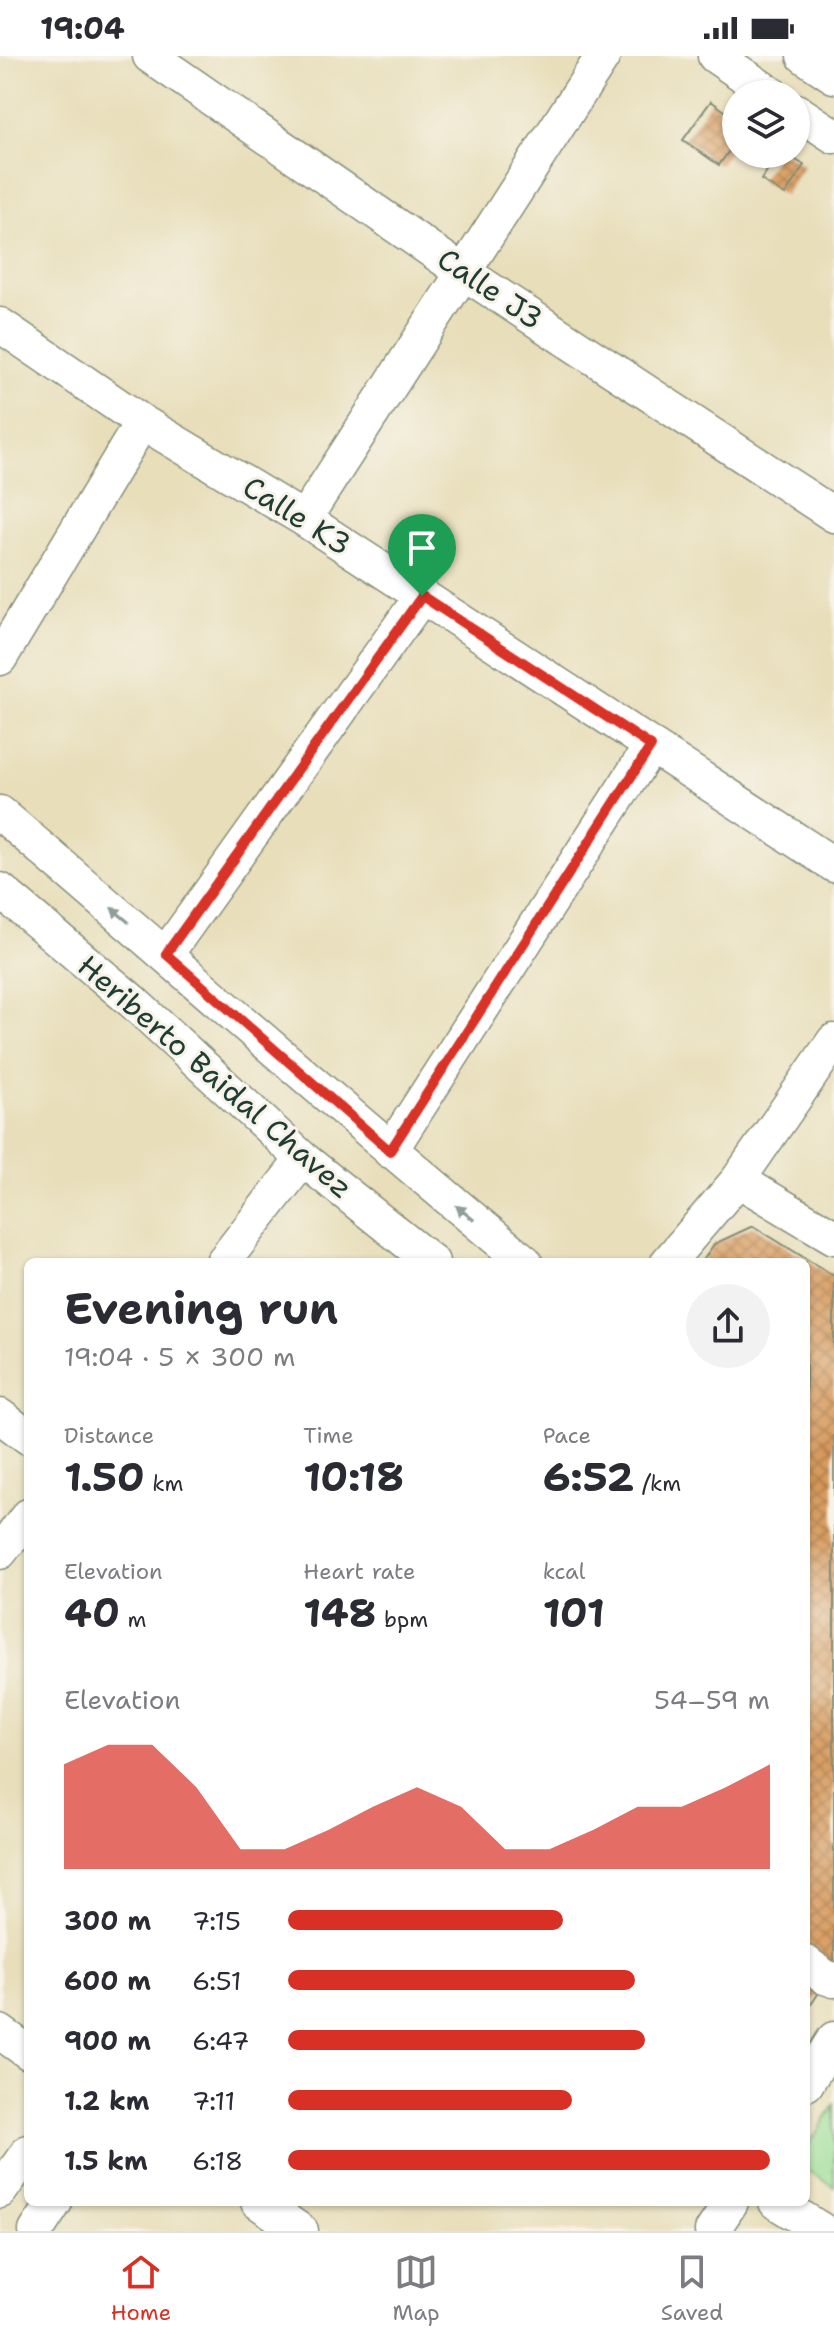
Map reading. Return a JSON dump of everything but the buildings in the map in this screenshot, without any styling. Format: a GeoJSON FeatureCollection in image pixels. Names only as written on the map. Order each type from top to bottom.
{"type":"FeatureCollection","features":[{"type":"Feature","properties":{"kind":"street","name":"Calle J3"},"geometry":{"type":"LineString","coordinates":[[150,56],[463,272],[834,515]]}},
{"type":"Feature","properties":{"kind":"street"},"geometry":{"type":"LineString","coordinates":[[304,519],[603,56]]}},
{"type":"Feature","properties":{"kind":"street"},"geometry":{"type":"LineString","coordinates":[[715,56],[750,80]]}},
{"type":"Feature","properties":{"kind":"street"},"geometry":{"type":"LineString","coordinates":[[804,56],[834,76]]}},
{"type":"Feature","properties":{"kind":"street"},"geometry":{"type":"LineString","coordinates":[[810,120],[834,136]]}},
{"type":"Feature","properties":{"kind":"street","name":"Calle K3"},"geometry":{"type":"LineString","coordinates":[[0,325],[142,422],[304,519],[834,865]]}},
{"type":"Feature","properties":{"kind":"street"},"geometry":{"type":"LineString","coordinates":[[0,658],[142,422]]}},
{"type":"Feature","properties":{"kind":"street"},"geometry":{"type":"LineString","coordinates":[[166,954],[422,596]]}},
{"type":"Feature","properties":{"kind":"street"},"geometry":{"type":"LineString","coordinates":[[390,1151],[651,746]]}},
{"type":"Feature","properties":{"kind":"street","name":"Heriberto Baidal Chavez"},"geometry":{"type":"LineString","coordinates":[[0,813],[390,1151],[520,1258]]}},
{"type":"Feature","properties":{"kind":"street","name":"Heriberto Baidal Chavez"},"geometry":{"type":"LineString","coordinates":[[3,899],[132,1001],[303,1159],[427,1258]]}},
{"type":"Feature","properties":{"kind":"street"},"geometry":{"type":"LineString","coordinates":[[671,1258],[738,1180],[834,1041]]}},
{"type":"Feature","properties":{"kind":"street"},"geometry":{"type":"LineString","coordinates":[[226,1258],[303,1159]]}},
{"type":"Feature","properties":{"kind":"street"},"geometry":{"type":"LineString","coordinates":[[738,1180],[834,1237]]}},
{"type":"Feature","properties":{"kind":"street"},"geometry":{"type":"LineString","coordinates":[[0,1416],[24,1434]]}},
{"type":"Feature","properties":{"kind":"street"},"geometry":{"type":"LineString","coordinates":[[0,1552],[24,1521]]}},
{"type":"Feature","properties":{"kind":"street"},"geometry":{"type":"LineString","coordinates":[[810,1966],[834,1980]]}},
{"type":"Feature","properties":{"kind":"street"},"geometry":{"type":"LineString","coordinates":[[0,2032],[24,2049]]}},
{"type":"Feature","properties":{"kind":"street"},"geometry":{"type":"LineString","coordinates":[[810,2078],[834,2039]]}},
{"type":"Feature","properties":{"kind":"street"},"geometry":{"type":"LineString","coordinates":[[0,2191],[24,2158]]}},
{"type":"Feature","properties":{"kind":"street"},"geometry":{"type":"LineString","coordinates":[[36,2231],[52,2206]]}},
{"type":"Feature","properties":{"kind":"street"},"geometry":{"type":"LineString","coordinates":[[264,2206],[301,2231]]}},
{"type":"Feature","properties":{"kind":"street"},"geometry":{"type":"LineString","coordinates":[[712,2231],[728,2206]]}},
{"type":"Feature","properties":{"kind":"street"},"geometry":{"type":"LineString","coordinates":[[782,2206],[823,2231]]}},
{"type":"Feature","properties":{"kind":"green space"},"geometry":{"type":"Polygon","coordinates":[[[834,2105],[834,2187],[810,2172],[810,2143],[834,2105]]]}},
{"type":"Feature","properties":{"kind":"route"},"geometry":{"type":"LineString","coordinates":[[422,596],[651,746],[390,1151],[166,954],[422,596]]}}]}
